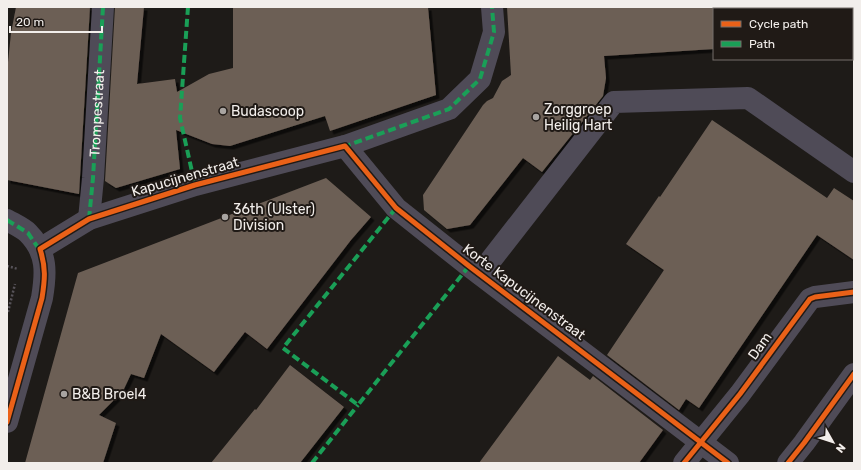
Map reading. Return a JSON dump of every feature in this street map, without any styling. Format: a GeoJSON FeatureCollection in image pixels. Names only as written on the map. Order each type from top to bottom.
{"type":"FeatureCollection","features":[{"type":"Feature","properties":{"kind":"street","name":"Trompestraat"},"geometry":{"type":"LineString","coordinates":[[89,219],[93,178],[103,7]]}},
{"type":"Feature","properties":{"kind":"street","name":"Kapucijnenstraat"},"geometry":{"type":"LineString","coordinates":[[40,249],[89,219],[195,185],[345,146],[449,109],[480,79],[494,32],[492,7]]}},
{"type":"Feature","properties":{"kind":"street"},"geometry":{"type":"LineString","coordinates":[[480,274],[614,102],[748,98],[854,172]]}},
{"type":"Feature","properties":{"kind":"street","name":"Korte Kapucijnenstraat"},"geometry":{"type":"LineString","coordinates":[[345,146],[396,208],[702,443]]}},
{"type":"Feature","properties":{"kind":"street"},"geometry":{"type":"LineString","coordinates":[[7,220],[28,233],[40,249],[45,263],[46,278],[42,298],[7,422]]}},
{"type":"Feature","properties":{"kind":"street","name":"Dam"},"geometry":{"type":"LineString","coordinates":[[684,463],[702,443],[744,389],[810,299],[854,292]]}},
{"type":"Feature","properties":{"kind":"street"},"geometry":{"type":"LineString","coordinates":[[788,463],[854,374]]}},
{"type":"Feature","properties":{"kind":"street"},"geometry":{"type":"LineString","coordinates":[[702,443],[728,463]]}},
{"type":"Feature","properties":{"kind":"path"},"geometry":{"type":"LineString","coordinates":[[7,266],[18,269],[7,314]]}},
{"type":"Feature","properties":{"kind":"building"},"geometry":{"type":"Polygon","coordinates":[[[16,7],[90,7],[79,194],[7,180],[7,72],[11,33],[16,7]]]}},
{"type":"Feature","properties":{"kind":"building"},"geometry":{"type":"Polygon","coordinates":[[[115,7],[144,7],[137,84],[175,79],[177,92],[209,74],[233,68],[233,7],[428,7],[436,95],[330,131],[325,116],[230,146],[212,144],[176,130],[180,169],[116,188],[105,181],[115,7]]]}},
{"type":"Feature","properties":{"kind":"building","name":"Zorggroep Heilig Hart"},"geometry":{"type":"Polygon","coordinates":[[[507,7],[714,7],[713,49],[604,56],[606,78],[603,96],[542,172],[523,158],[470,225],[447,229],[424,210],[423,195],[483,105],[493,98],[502,81],[511,75],[507,7]]]}},
{"type":"Feature","properties":{"kind":"building"},"geometry":{"type":"Polygon","coordinates":[[[712,120],[827,198],[834,188],[854,201],[854,260],[817,235],[699,408],[686,399],[679,410],[607,355],[664,270],[626,244],[712,120]]]}},
{"type":"Feature","properties":{"kind":"building"},"geometry":{"type":"Polygon","coordinates":[[[326,178],[371,217],[351,240],[267,349],[245,332],[214,372],[161,334],[144,378],[131,374],[123,391],[99,415],[116,423],[103,463],[25,463],[78,273],[326,178]]]}},
{"type":"Feature","properties":{"kind":"building"},"geometry":{"type":"Polygon","coordinates":[[[558,356],[590,380],[593,376],[663,430],[639,463],[479,463],[558,356]]]}},
{"type":"Feature","properties":{"kind":"building"},"geometry":{"type":"Polygon","coordinates":[[[290,365],[344,407],[300,463],[211,463],[255,409],[256,410],[290,365]]]}},
{"type":"Feature","properties":{"kind":"marked path"},"geometry":{"type":"LineString","coordinates":[[89,219],[93,178],[103,7]]}},
{"type":"Feature","properties":{"kind":"marked path"},"geometry":{"type":"LineString","coordinates":[[188,7],[180,118],[195,185]]}},
{"type":"Feature","properties":{"kind":"marked path"},"geometry":{"type":"LineString","coordinates":[[343,147],[449,109],[480,79],[494,32],[492,7]]}},
{"type":"Feature","properties":{"kind":"marked path"},"geometry":{"type":"LineString","coordinates":[[396,208],[283,348],[358,405],[469,266]]}},
{"type":"Feature","properties":{"kind":"marked path"},"geometry":{"type":"LineString","coordinates":[[7,220],[28,233],[41,252]]}},
{"type":"Feature","properties":{"kind":"marked path"},"geometry":{"type":"LineString","coordinates":[[312,463],[358,405]]}},
{"type":"Feature","properties":{"kind":"cycle path"},"geometry":{"type":"LineString","coordinates":[[7,422],[42,298],[44,274],[40,249],[89,219],[195,185],[345,146],[396,208],[469,266],[728,463]]}},
{"type":"Feature","properties":{"kind":"cycle path"},"geometry":{"type":"LineString","coordinates":[[684,463],[740,394],[810,299],[854,292]]}},
{"type":"Feature","properties":{"kind":"cycle path"},"geometry":{"type":"LineString","coordinates":[[788,463],[854,374]]}},
{"type":"Feature","properties":{"kind":"place","name":"Budascoop"},"geometry":{"type":"Point","coordinates":[223,111]}},
{"type":"Feature","properties":{"kind":"place","name":"Zorggroep Heilig Hart"},"geometry":{"type":"Point","coordinates":[536,117]}},
{"type":"Feature","properties":{"kind":"place","name":"36th (Ulster) Division"},"geometry":{"type":"Point","coordinates":[225,217]}},
{"type":"Feature","properties":{"kind":"place","name":"B&B Broel4"},"geometry":{"type":"Point","coordinates":[64,394]}}]}
